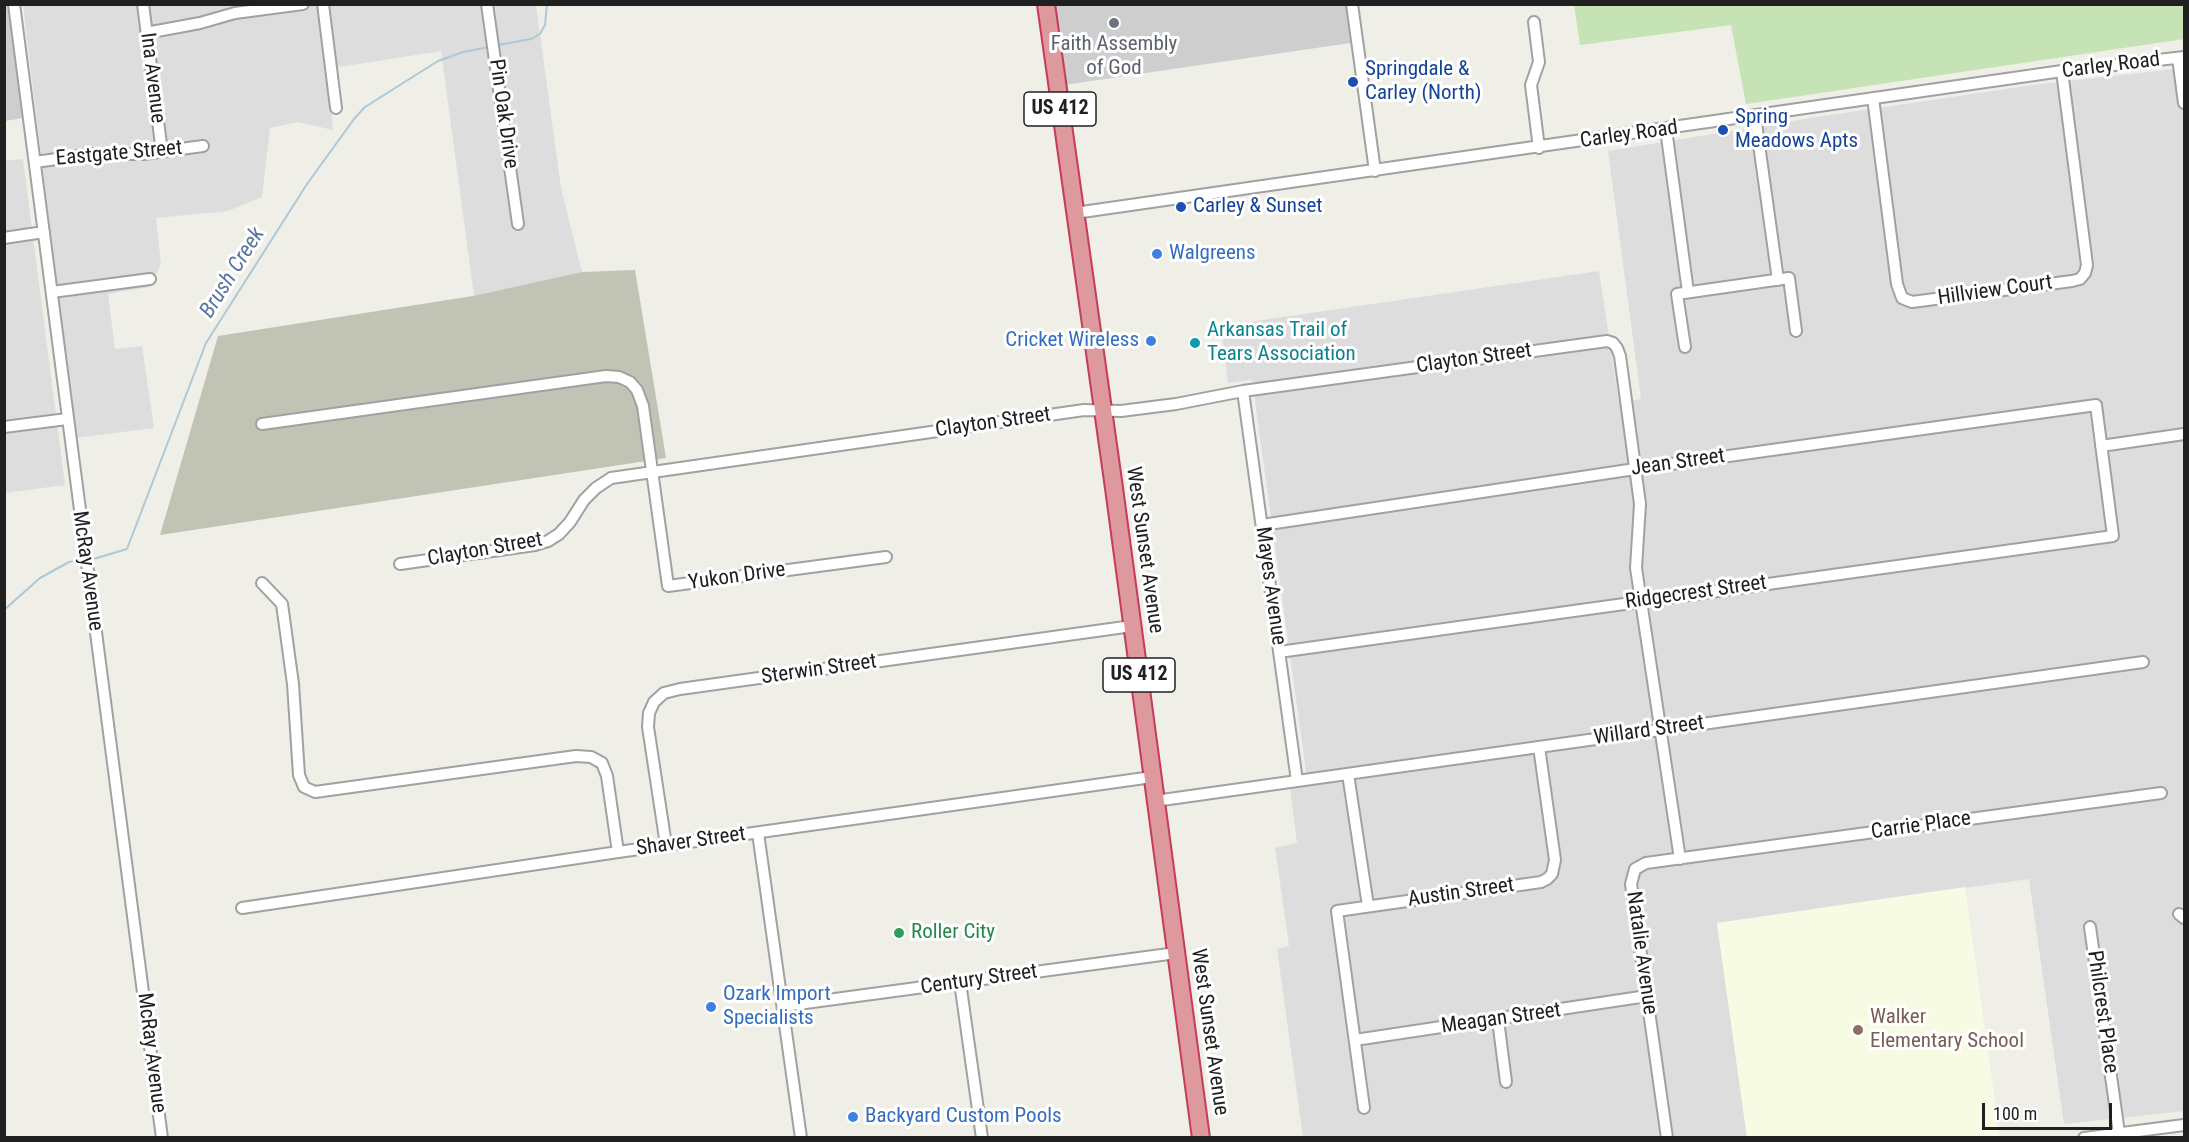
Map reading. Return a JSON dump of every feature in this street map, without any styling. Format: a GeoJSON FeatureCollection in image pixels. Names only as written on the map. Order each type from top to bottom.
{"type":"FeatureCollection","features":[{"type":"Feature","properties":{"kind":"highway","name":"West Sunset Avenue"},"geometry":{"type":"LineString","coordinates":[[1046,4],[1201,1137]]}},
{"type":"Feature","properties":{"kind":"street","name":"McRay Avenue"},"geometry":{"type":"LineString","coordinates":[[14,4],[162,1137]]}},
{"type":"Feature","properties":{"kind":"street","name":"Ina Avenue"},"geometry":{"type":"LineString","coordinates":[[142,4],[162,152]]}},
{"type":"Feature","properties":{"kind":"street"},"geometry":{"type":"LineString","coordinates":[[146,33],[200,23],[259,7],[303,4]]}},
{"type":"Feature","properties":{"kind":"street"},"geometry":{"type":"LineString","coordinates":[[323,4],[336,108]]}},
{"type":"Feature","properties":{"kind":"street","name":"Pin Oak Drive"},"geometry":{"type":"LineString","coordinates":[[488,4],[518,224]]}},
{"type":"Feature","properties":{"kind":"street"},"geometry":{"type":"LineString","coordinates":[[1352,4],[1375,171]]}},
{"type":"Feature","properties":{"kind":"street"},"geometry":{"type":"LineString","coordinates":[[1534,22],[1539,62],[1531,85],[1539,148]]}},
{"type":"Feature","properties":{"kind":"street"},"geometry":{"type":"LineString","coordinates":[[2181,58],[2184,103]]}},
{"type":"Feature","properties":{"kind":"street","name":"Carley Road"},"geometry":{"type":"LineString","coordinates":[[1074,213],[1539,148],[1873,98],[2181,58]]}},
{"type":"Feature","properties":{"kind":"street","name":"Hillview Court"},"geometry":{"type":"LineString","coordinates":[[1873,98],[1897,284],[1902,298],[1912,302],[2072,281],[2080,279],[2088,265],[2062,72]]}},
{"type":"Feature","properties":{"kind":"street"},"geometry":{"type":"LineString","coordinates":[[1755,116],[1778,280]]}},
{"type":"Feature","properties":{"kind":"street"},"geometry":{"type":"LineString","coordinates":[[1666,129],[1688,292]]}},
{"type":"Feature","properties":{"kind":"street","name":"Eastgate Street"},"geometry":{"type":"LineString","coordinates":[[35,162],[93,154],[127,155],[203,146]]}},
{"type":"Feature","properties":{"kind":"street"},"geometry":{"type":"LineString","coordinates":[[4,238],[44,232]]}},
{"type":"Feature","properties":{"kind":"street"},"geometry":{"type":"LineString","coordinates":[[1685,347],[1677,294],[1688,292],[1789,278],[1796,331]]}},
{"type":"Feature","properties":{"kind":"street"},"geometry":{"type":"LineString","coordinates":[[52,292],[150,279]]}},
{"type":"Feature","properties":{"kind":"street","name":"Clayton Street"},"geometry":{"type":"LineString","coordinates":[[400,564],[535,545],[548,541],[559,534],[570,522],[584,500],[596,488],[611,478],[1084,410],[1121,411],[1176,404],[1243,391],[1600,342],[1613,343],[1620,356],[1635,469]]}},
{"type":"Feature","properties":{"kind":"street"},"geometry":{"type":"LineString","coordinates":[[262,424],[606,376],[619,377],[630,382],[637,390],[643,406],[652,472]]}},
{"type":"Feature","properties":{"kind":"street","name":"Mayes Avenue"},"geometry":{"type":"LineString","coordinates":[[1243,391],[1297,781]]}},
{"type":"Feature","properties":{"kind":"street","name":"Jean Street"},"geometry":{"type":"LineString","coordinates":[[1262,525],[1635,469],[2096,405],[2101,446]]}},
{"type":"Feature","properties":{"kind":"street"},"geometry":{"type":"LineString","coordinates":[[4,427],[67,419]]}},
{"type":"Feature","properties":{"kind":"street"},"geometry":{"type":"LineString","coordinates":[[2101,446],[2184,434]]}},
{"type":"Feature","properties":{"kind":"street","name":"Ridgecrest Street"},"geometry":{"type":"LineString","coordinates":[[1279,652],[2113,536],[2101,446]]}},
{"type":"Feature","properties":{"kind":"street"},"geometry":{"type":"LineString","coordinates":[[1635,469],[1640,520],[1636,568],[1680,859]]}},
{"type":"Feature","properties":{"kind":"street","name":"Yukon Drive"},"geometry":{"type":"LineString","coordinates":[[652,472],[668,586],[885,557]]}},
{"type":"Feature","properties":{"kind":"street","name":"Shaver Street"},"geometry":{"type":"LineString","coordinates":[[262,583],[282,604],[293,684],[296,759],[304,787],[315,792],[576,756],[591,757],[602,763],[607,776],[618,852],[1152,777]]}},
{"type":"Feature","properties":{"kind":"street","name":"Sterwin Street"},"geometry":{"type":"LineString","coordinates":[[666,845],[648,727],[649,713],[654,702],[664,693],[1132,626]]}},
{"type":"Feature","properties":{"kind":"street","name":"Willard Street"},"geometry":{"type":"LineString","coordinates":[[1155,801],[2143,662]]}},
{"type":"Feature","properties":{"kind":"street","name":"Austin Street"},"geometry":{"type":"LineString","coordinates":[[1368,906],[1541,882],[1552,874],[1556,860],[1539,747]]}},
{"type":"Feature","properties":{"kind":"street"},"geometry":{"type":"LineString","coordinates":[[1348,774],[1368,906],[1337,911],[1364,1108]]}},
{"type":"Feature","properties":{"kind":"street","name":"Carrie Place"},"geometry":{"type":"LineString","coordinates":[[1680,859],[2161,793]]}},
{"type":"Feature","properties":{"kind":"street"},"geometry":{"type":"LineString","coordinates":[[758,833],[801,1137]]}},
{"type":"Feature","properties":{"kind":"street"},"geometry":{"type":"LineString","coordinates":[[242,908],[618,852]]}},
{"type":"Feature","properties":{"kind":"street","name":"Natalie Avenue"},"geometry":{"type":"LineString","coordinates":[[1667,1137],[1630,884],[1635,869],[1646,864],[1680,859]]}},
{"type":"Feature","properties":{"kind":"street","name":"Philcrest Place"},"geometry":{"type":"LineString","coordinates":[[2090,927],[2119,1133]]}},
{"type":"Feature","properties":{"kind":"street","name":"Century Street"},"geometry":{"type":"LineString","coordinates":[[783,1006],[1176,953]]}},
{"type":"Feature","properties":{"kind":"street"},"geometry":{"type":"LineString","coordinates":[[960,982],[982,1137]]}},
{"type":"Feature","properties":{"kind":"street","name":"Meagan Street"},"geometry":{"type":"LineString","coordinates":[[1355,1040],[1647,996]]}},
{"type":"Feature","properties":{"kind":"street"},"geometry":{"type":"LineString","coordinates":[[1498,1020],[1506,1082]]}},
{"type":"Feature","properties":{"kind":"street"},"geometry":{"type":"LineString","coordinates":[[2084,1137],[2184,1125]]}},
{"type":"Feature","properties":{"kind":"shaded area"},"geometry":{"type":"Polygon","coordinates":[[[7,4],[23,118],[5,121],[4,5],[7,4]]]}},
{"type":"Feature","properties":{"kind":"shaded area"},"geometry":{"type":"Polygon","coordinates":[[[23,5],[536,5],[561,188],[582,272],[474,296],[441,51],[326,69],[333,130],[298,122],[270,128],[262,197],[228,211],[156,218],[161,264],[150,287],[108,294],[115,349],[142,346],[154,428],[75,438],[23,5]]]}},
{"type":"Feature","properties":{"kind":"shaded area"},"geometry":{"type":"Polygon","coordinates":[[[1046,5],[1352,5],[1357,42],[1057,86],[1046,5]]]}},
{"type":"Feature","properties":{"kind":"shaded area"},"geometry":{"type":"Polygon","coordinates":[[[2184,68],[2184,1111],[2064,1124],[2029,879],[1717,923],[1747,1137],[1303,1137],[1277,949],[1289,946],[1275,848],[1297,843],[1290,788],[1308,786],[1252,380],[1228,383],[1221,326],[1599,271],[1619,403],[1641,399],[1608,151],[2033,85],[2184,68]]]}},
{"type":"Feature","properties":{"kind":"shaded area"},"geometry":{"type":"Polygon","coordinates":[[[23,159],[65,485],[5,493],[4,161],[23,159]]]}},
{"type":"Feature","properties":{"kind":"shaded area"},"geometry":{"type":"Polygon","coordinates":[[[635,270],[666,458],[160,535],[218,336],[473,296],[582,272],[635,270]]]}},
{"type":"Feature","properties":{"kind":"shaded area","name":"Walker Elementary School"},"geometry":{"type":"Polygon","coordinates":[[[1965,887],[2000,1137],[1747,1137],[1717,923],[1965,887]]]}},
{"type":"Feature","properties":{"kind":"green space"},"geometry":{"type":"Polygon","coordinates":[[[1574,5],[2184,5],[2184,39],[1746,104],[1731,25],[1580,45],[1574,5]]]}},
{"type":"Feature","properties":{"kind":"waterway","name":"Brush Creek"},"geometry":{"type":"LineString","coordinates":[[498,45],[531,39],[540,34],[545,25],[547,4]]}},
{"type":"Feature","properties":{"kind":"waterway","name":"Brush Creek"},"geometry":{"type":"LineString","coordinates":[[90,560],[127,549],[206,343],[307,184],[354,119],[365,107],[438,61],[463,52],[489,47]]}},
{"type":"Feature","properties":{"kind":"waterway","name":"Brush Creek"},"geometry":{"type":"LineString","coordinates":[[4,610],[40,578],[69,562],[84,560]]}},
{"type":"Feature","properties":{"kind":"place","name":"Faith Assembly of God"},"geometry":{"type":"Point","coordinates":[1114,23]}},
{"type":"Feature","properties":{"kind":"place","name":"Springdale & Carley (North)"},"geometry":{"type":"Point","coordinates":[1353,82]}},
{"type":"Feature","properties":{"kind":"place","name":"Spring Meadows Apts"},"geometry":{"type":"Point","coordinates":[1723,130]}},
{"type":"Feature","properties":{"kind":"place","name":"Carley & Sunset"},"geometry":{"type":"Point","coordinates":[1181,207]}},
{"type":"Feature","properties":{"kind":"place","name":"Walgreens"},"geometry":{"type":"Point","coordinates":[1157,254]}},
{"type":"Feature","properties":{"kind":"place","name":"Cricket Wireless"},"geometry":{"type":"Point","coordinates":[1151,341]}},
{"type":"Feature","properties":{"kind":"place","name":"Arkansas Trail of Tears Association"},"geometry":{"type":"Point","coordinates":[1195,343]}},
{"type":"Feature","properties":{"kind":"place","name":"Roller City"},"geometry":{"type":"Point","coordinates":[899,933]}},
{"type":"Feature","properties":{"kind":"place","name":"Ozark Import Specialists"},"geometry":{"type":"Point","coordinates":[711,1007]}},
{"type":"Feature","properties":{"kind":"place","name":"Walker Elementary School"},"geometry":{"type":"Point","coordinates":[1858,1030]}},
{"type":"Feature","properties":{"kind":"place","name":"Backyard Custom Pools"},"geometry":{"type":"Point","coordinates":[853,1117]}}]}
